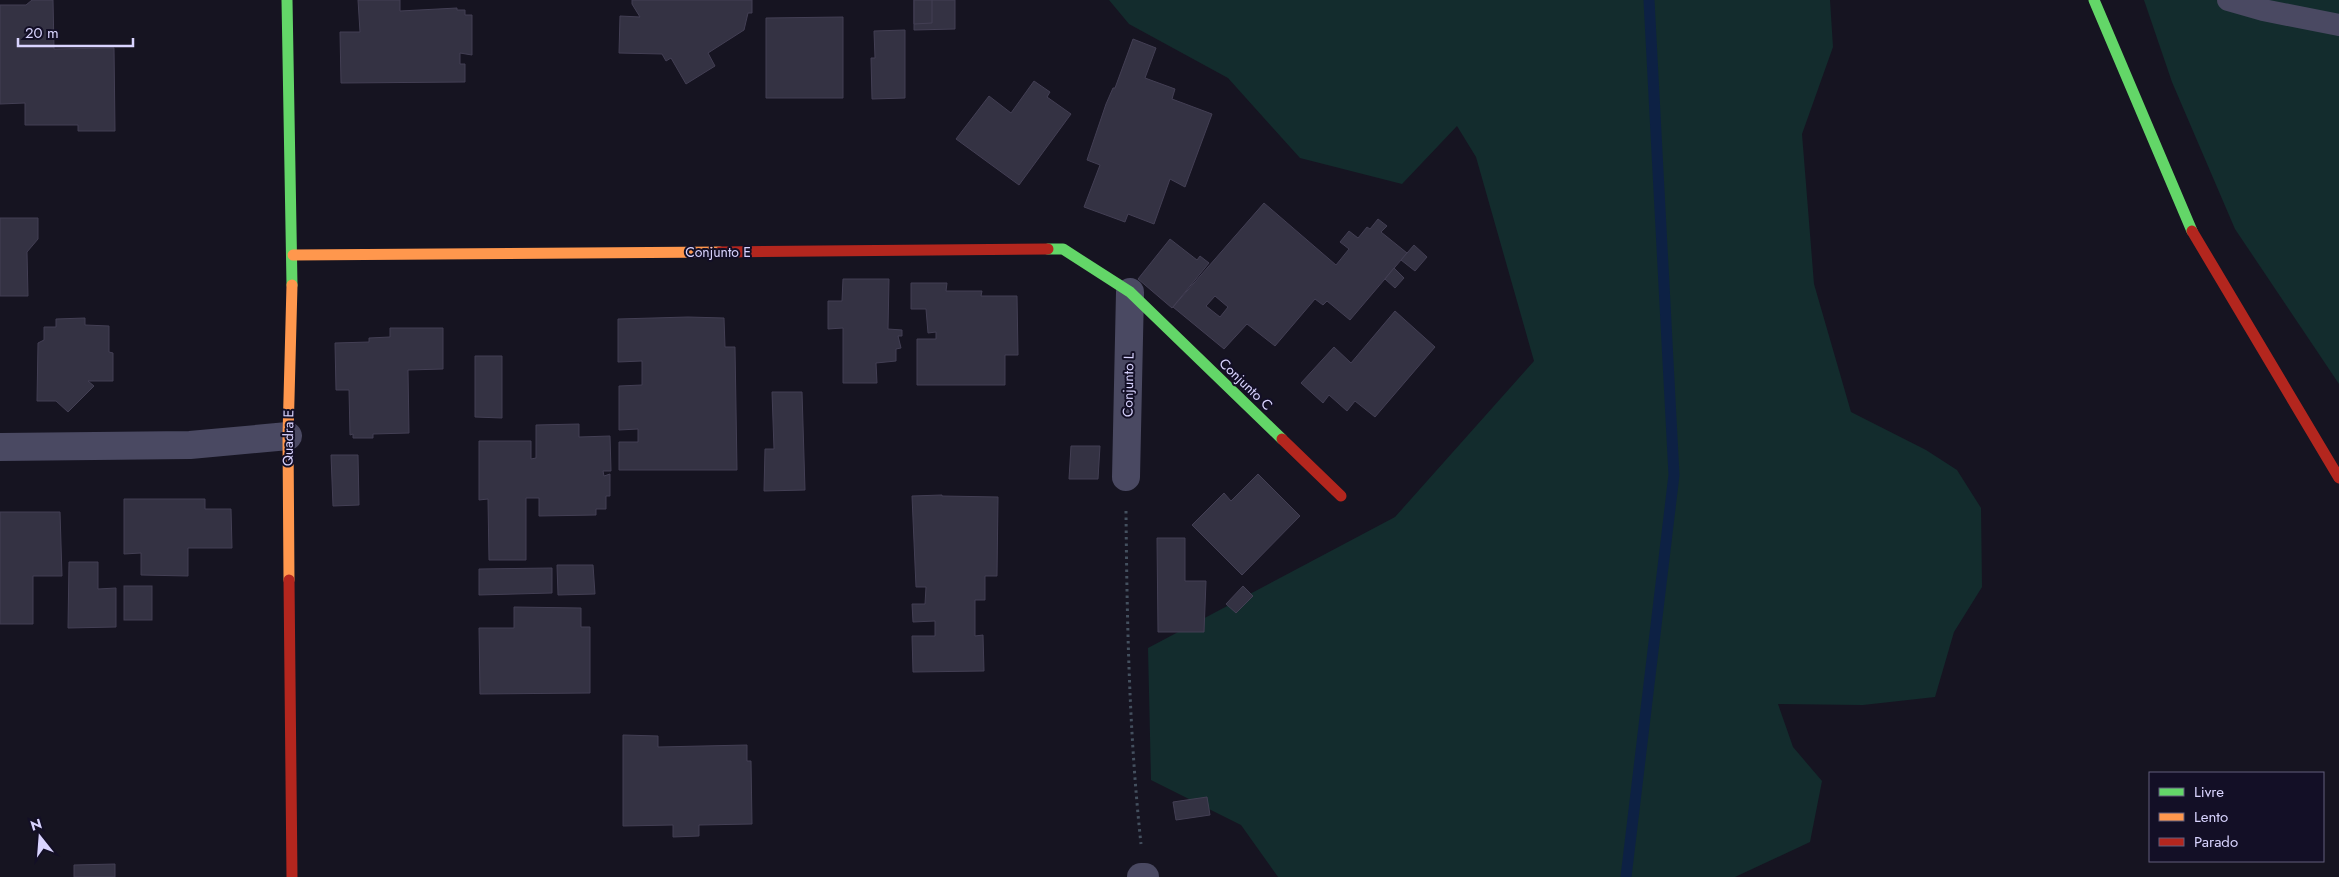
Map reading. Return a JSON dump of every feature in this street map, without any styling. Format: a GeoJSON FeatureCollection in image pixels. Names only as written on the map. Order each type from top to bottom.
{"type":"FeatureCollection","features":[{"type":"Feature","properties":{"kind":"street","name":"Quadra E"},"geometry":{"type":"LineString","coordinates":[[287,0],[293,255],[288,436],[292,877]]}},
{"type":"Feature","properties":{"kind":"street"},"geometry":{"type":"LineString","coordinates":[[2094,0],[2196,241],[2339,478]]}},
{"type":"Feature","properties":{"kind":"street","name":"Conjunto E"},"geometry":{"type":"LineString","coordinates":[[293,255],[1063,249],[1130,292]]}},
{"type":"Feature","properties":{"kind":"street","name":"Conjunto L"},"geometry":{"type":"LineString","coordinates":[[1126,478],[1130,292]]}},
{"type":"Feature","properties":{"kind":"street","name":"Conjunto C"},"geometry":{"type":"LineString","coordinates":[[1130,292],[1341,496]]}},
{"type":"Feature","properties":{"kind":"street"},"geometry":{"type":"LineString","coordinates":[[0,447],[190,445],[288,436]]}},
{"type":"Feature","properties":{"kind":"lane"},"geometry":{"type":"LineString","coordinates":[[2228,0],[2263,10],[2339,25]]}},
{"type":"Feature","properties":{"kind":"path"},"geometry":{"type":"LineString","coordinates":[[1126,478],[1127,640],[1136,792],[1145,877]]}},
{"type":"Feature","properties":{"kind":"green space"},"geometry":{"type":"Polygon","coordinates":[[[1109,0],[1830,0],[1833,47],[1802,134],[1814,284],[1851,412],[1926,450],[1957,470],[1981,508],[1982,587],[1954,632],[1935,697],[1863,705],[1778,704],[1793,747],[1822,781],[1810,842],[1735,877],[1278,877],[1241,825],[1151,780],[1148,648],[1395,517],[1534,361],[1476,157],[1457,126],[1402,184],[1300,158],[1228,78],[1129,24],[1109,0]]]}},
{"type":"Feature","properties":{"kind":"green space"},"geometry":{"type":"Polygon","coordinates":[[[2144,0],[2339,0],[2339,384],[2235,229],[2172,82],[2144,0]]]}},
{"type":"Feature","properties":{"kind":"building"},"geometry":{"type":"Polygon","coordinates":[[[32,0],[53,0],[54,49],[114,48],[115,131],[78,131],[78,125],[25,125],[25,103],[0,104],[0,5],[26,5],[32,0]]]}},
{"type":"Feature","properties":{"kind":"building"},"geometry":{"type":"Polygon","coordinates":[[[358,0],[400,0],[400,11],[457,8],[457,10],[465,10],[465,15],[472,15],[472,55],[460,53],[460,64],[465,64],[465,82],[341,83],[340,32],[360,32],[358,0]]]}},
{"type":"Feature","properties":{"kind":"building"},"geometry":{"type":"Polygon","coordinates":[[[632,0],[752,0],[752,13],[748,13],[744,30],[708,53],[715,66],[686,84],[671,58],[666,61],[662,54],[619,53],[620,16],[640,17],[632,4],[632,0]]]}},
{"type":"Feature","properties":{"kind":"building"},"geometry":{"type":"Polygon","coordinates":[[[914,0],[955,0],[955,29],[914,30],[914,0]]]}},
{"type":"Feature","properties":{"kind":"building"},"geometry":{"type":"Polygon","coordinates":[[[914,0],[932,0],[932,23],[914,24],[914,0]]]}},
{"type":"Feature","properties":{"kind":"building"},"geometry":{"type":"Polygon","coordinates":[[[843,17],[843,98],[766,98],[766,18],[843,17]]]}},
{"type":"Feature","properties":{"kind":"building"},"geometry":{"type":"Polygon","coordinates":[[[905,30],[905,98],[872,99],[871,58],[875,58],[874,31],[905,30]]]}},
{"type":"Feature","properties":{"kind":"building"},"geometry":{"type":"Polygon","coordinates":[[[1133,39],[1156,48],[1145,78],[1175,89],[1172,99],[1212,114],[1185,187],[1170,179],[1154,224],[1128,214],[1125,222],[1084,207],[1100,165],[1087,160],[1106,104],[1113,88],[1115,88],[1133,39]]]}},
{"type":"Feature","properties":{"kind":"building"},"geometry":{"type":"Polygon","coordinates":[[[1034,81],[1050,92],[1047,97],[1071,114],[1019,185],[956,139],[989,96],[1011,113],[1034,81]]]}},
{"type":"Feature","properties":{"kind":"building"},"geometry":{"type":"Polygon","coordinates":[[[1264,203],[1336,265],[1349,249],[1340,242],[1349,231],[1358,238],[1367,227],[1370,229],[1378,219],[1387,226],[1381,232],[1407,253],[1350,320],[1327,301],[1323,305],[1315,299],[1275,346],[1247,324],[1224,349],[1173,307],[1264,203]],[[1215,296],[1206,306],[1220,317],[1228,307],[1215,296]]]}},
{"type":"Feature","properties":{"kind":"building"},"geometry":{"type":"Polygon","coordinates":[[[0,218],[38,218],[38,239],[27,252],[28,296],[0,296],[0,218]]]}},
{"type":"Feature","properties":{"kind":"building"},"geometry":{"type":"Polygon","coordinates":[[[1170,239],[1197,260],[1200,256],[1209,263],[1172,308],[1138,279],[1170,239]]]}},
{"type":"Feature","properties":{"kind":"building"},"geometry":{"type":"Polygon","coordinates":[[[1414,245],[1427,257],[1415,271],[1401,260],[1414,245]]]}},
{"type":"Feature","properties":{"kind":"building"},"geometry":{"type":"Polygon","coordinates":[[[1394,268],[1404,278],[1395,288],[1385,279],[1394,268]]]}},
{"type":"Feature","properties":{"kind":"building"},"geometry":{"type":"Polygon","coordinates":[[[843,279],[889,279],[888,329],[902,330],[902,336],[898,336],[901,348],[896,349],[896,361],[876,363],[877,383],[843,383],[843,328],[828,329],[828,301],[842,301],[843,279]]]}},
{"type":"Feature","properties":{"kind":"building"},"geometry":{"type":"Polygon","coordinates":[[[911,283],[947,283],[946,291],[982,291],[981,296],[1017,296],[1018,355],[1005,355],[1005,385],[917,385],[917,339],[936,339],[936,332],[928,333],[926,309],[911,309],[911,283]]]}},
{"type":"Feature","properties":{"kind":"building"},"geometry":{"type":"Polygon","coordinates":[[[1395,311],[1435,347],[1375,417],[1355,401],[1347,411],[1329,395],[1323,403],[1301,383],[1334,347],[1351,363],[1395,311]]]}},
{"type":"Feature","properties":{"kind":"building"},"geometry":{"type":"Polygon","coordinates":[[[85,318],[85,325],[109,326],[109,352],[113,353],[113,381],[88,381],[94,386],[68,412],[56,401],[37,401],[38,343],[44,340],[44,327],[56,327],[56,319],[85,318]]]}},
{"type":"Feature","properties":{"kind":"building"},"geometry":{"type":"Polygon","coordinates":[[[724,318],[725,347],[735,347],[737,470],[619,470],[619,442],[638,442],[638,429],[619,430],[619,386],[642,385],[642,361],[618,362],[618,319],[724,318]]]}},
{"type":"Feature","properties":{"kind":"building"},"geometry":{"type":"Polygon","coordinates":[[[390,328],[443,328],[443,369],[408,370],[409,433],[373,434],[373,438],[353,438],[353,434],[350,435],[349,390],[336,390],[335,343],[369,342],[369,338],[390,337],[390,328]]]}},
{"type":"Feature","properties":{"kind":"building"},"geometry":{"type":"Polygon","coordinates":[[[475,356],[502,356],[502,418],[475,417],[475,356]]]}},
{"type":"Feature","properties":{"kind":"building"},"geometry":{"type":"Polygon","coordinates":[[[772,392],[802,392],[805,490],[764,491],[765,449],[774,449],[772,392]]]}},
{"type":"Feature","properties":{"kind":"building"},"geometry":{"type":"Polygon","coordinates":[[[579,424],[579,437],[610,436],[611,471],[603,471],[604,476],[610,474],[610,496],[606,496],[606,509],[596,509],[596,515],[539,516],[539,498],[526,498],[526,560],[489,560],[488,499],[479,500],[479,441],[531,441],[531,459],[536,458],[536,425],[579,424]]]}},
{"type":"Feature","properties":{"kind":"building"},"geometry":{"type":"Polygon","coordinates":[[[1071,446],[1100,446],[1098,479],[1069,479],[1071,446]]]}},
{"type":"Feature","properties":{"kind":"building"},"geometry":{"type":"Polygon","coordinates":[[[331,455],[358,455],[359,505],[333,506],[331,455]]]}},
{"type":"Feature","properties":{"kind":"building"},"geometry":{"type":"Polygon","coordinates":[[[1258,474],[1300,516],[1242,575],[1192,525],[1224,493],[1231,501],[1258,474]]]}},
{"type":"Feature","properties":{"kind":"building"},"geometry":{"type":"Polygon","coordinates":[[[912,496],[998,497],[997,576],[985,576],[985,600],[975,600],[975,636],[983,635],[984,671],[913,672],[912,636],[935,636],[935,621],[913,622],[912,604],[925,604],[926,587],[916,587],[912,496]]]}},
{"type":"Feature","properties":{"kind":"building"},"geometry":{"type":"Polygon","coordinates":[[[124,499],[205,499],[205,509],[231,509],[232,548],[188,548],[188,576],[141,575],[141,553],[124,554],[124,499]]]}},
{"type":"Feature","properties":{"kind":"building"},"geometry":{"type":"Polygon","coordinates":[[[0,512],[60,512],[62,576],[33,576],[33,624],[0,624],[0,512]]]}},
{"type":"Feature","properties":{"kind":"building"},"geometry":{"type":"Polygon","coordinates":[[[1157,538],[1185,538],[1185,581],[1206,581],[1204,632],[1158,632],[1157,538]]]}},
{"type":"Feature","properties":{"kind":"building"},"geometry":{"type":"Polygon","coordinates":[[[69,562],[98,562],[98,589],[116,588],[116,627],[68,628],[69,562]]]}},
{"type":"Feature","properties":{"kind":"building"},"geometry":{"type":"Polygon","coordinates":[[[557,565],[593,565],[595,594],[558,595],[557,565]]]}},
{"type":"Feature","properties":{"kind":"building"},"geometry":{"type":"Polygon","coordinates":[[[552,568],[552,593],[479,595],[479,569],[552,568]]]}},
{"type":"Feature","properties":{"kind":"building"},"geometry":{"type":"Polygon","coordinates":[[[124,586],[152,586],[152,620],[124,620],[124,586]]]}},
{"type":"Feature","properties":{"kind":"building"},"geometry":{"type":"Polygon","coordinates":[[[1243,586],[1253,596],[1236,613],[1226,604],[1243,586]]]}},
{"type":"Feature","properties":{"kind":"building"},"geometry":{"type":"Polygon","coordinates":[[[514,607],[581,608],[581,627],[590,627],[590,693],[480,694],[479,628],[514,628],[514,607]]]}},
{"type":"Feature","properties":{"kind":"building"},"geometry":{"type":"Polygon","coordinates":[[[623,735],[658,736],[658,747],[747,745],[747,761],[751,761],[752,824],[699,825],[699,836],[673,837],[673,825],[623,826],[623,735]]]}},
{"type":"Feature","properties":{"kind":"building"},"geometry":{"type":"Polygon","coordinates":[[[1207,797],[1210,815],[1176,820],[1173,802],[1207,797]]]}},
{"type":"Feature","properties":{"kind":"building"},"geometry":{"type":"Polygon","coordinates":[[[115,864],[115,877],[74,877],[74,865],[115,864]]]}},
{"type":"Feature","properties":{"kind":"waterway"},"geometry":{"type":"LineString","coordinates":[[1626,877],[1674,475],[1649,0]]}},
{"type":"Feature","properties":{"kind":"traffic: fast"},"geometry":{"type":"LineString","coordinates":[[287,0],[292,285]]}},
{"type":"Feature","properties":{"kind":"traffic: fast"},"geometry":{"type":"LineString","coordinates":[[2094,0],[2192,231]]}},
{"type":"Feature","properties":{"kind":"traffic: fast"},"geometry":{"type":"LineString","coordinates":[[1048,249],[1063,249],[1130,292],[1282,439]]}},
{"type":"Feature","properties":{"kind":"traffic: slow"},"geometry":{"type":"LineString","coordinates":[[293,255],[720,252]]}},
{"type":"Feature","properties":{"kind":"traffic: slow"},"geometry":{"type":"LineString","coordinates":[[289,580],[288,436],[292,285]]}},
{"type":"Feature","properties":{"kind":"traffic: jam"},"geometry":{"type":"LineString","coordinates":[[2192,231],[2339,478]]}},
{"type":"Feature","properties":{"kind":"traffic: jam"},"geometry":{"type":"LineString","coordinates":[[720,252],[1048,249]]}},
{"type":"Feature","properties":{"kind":"traffic: jam"},"geometry":{"type":"LineString","coordinates":[[1282,439],[1341,496]]}},
{"type":"Feature","properties":{"kind":"traffic: jam"},"geometry":{"type":"LineString","coordinates":[[289,580],[292,877]]}}]}
